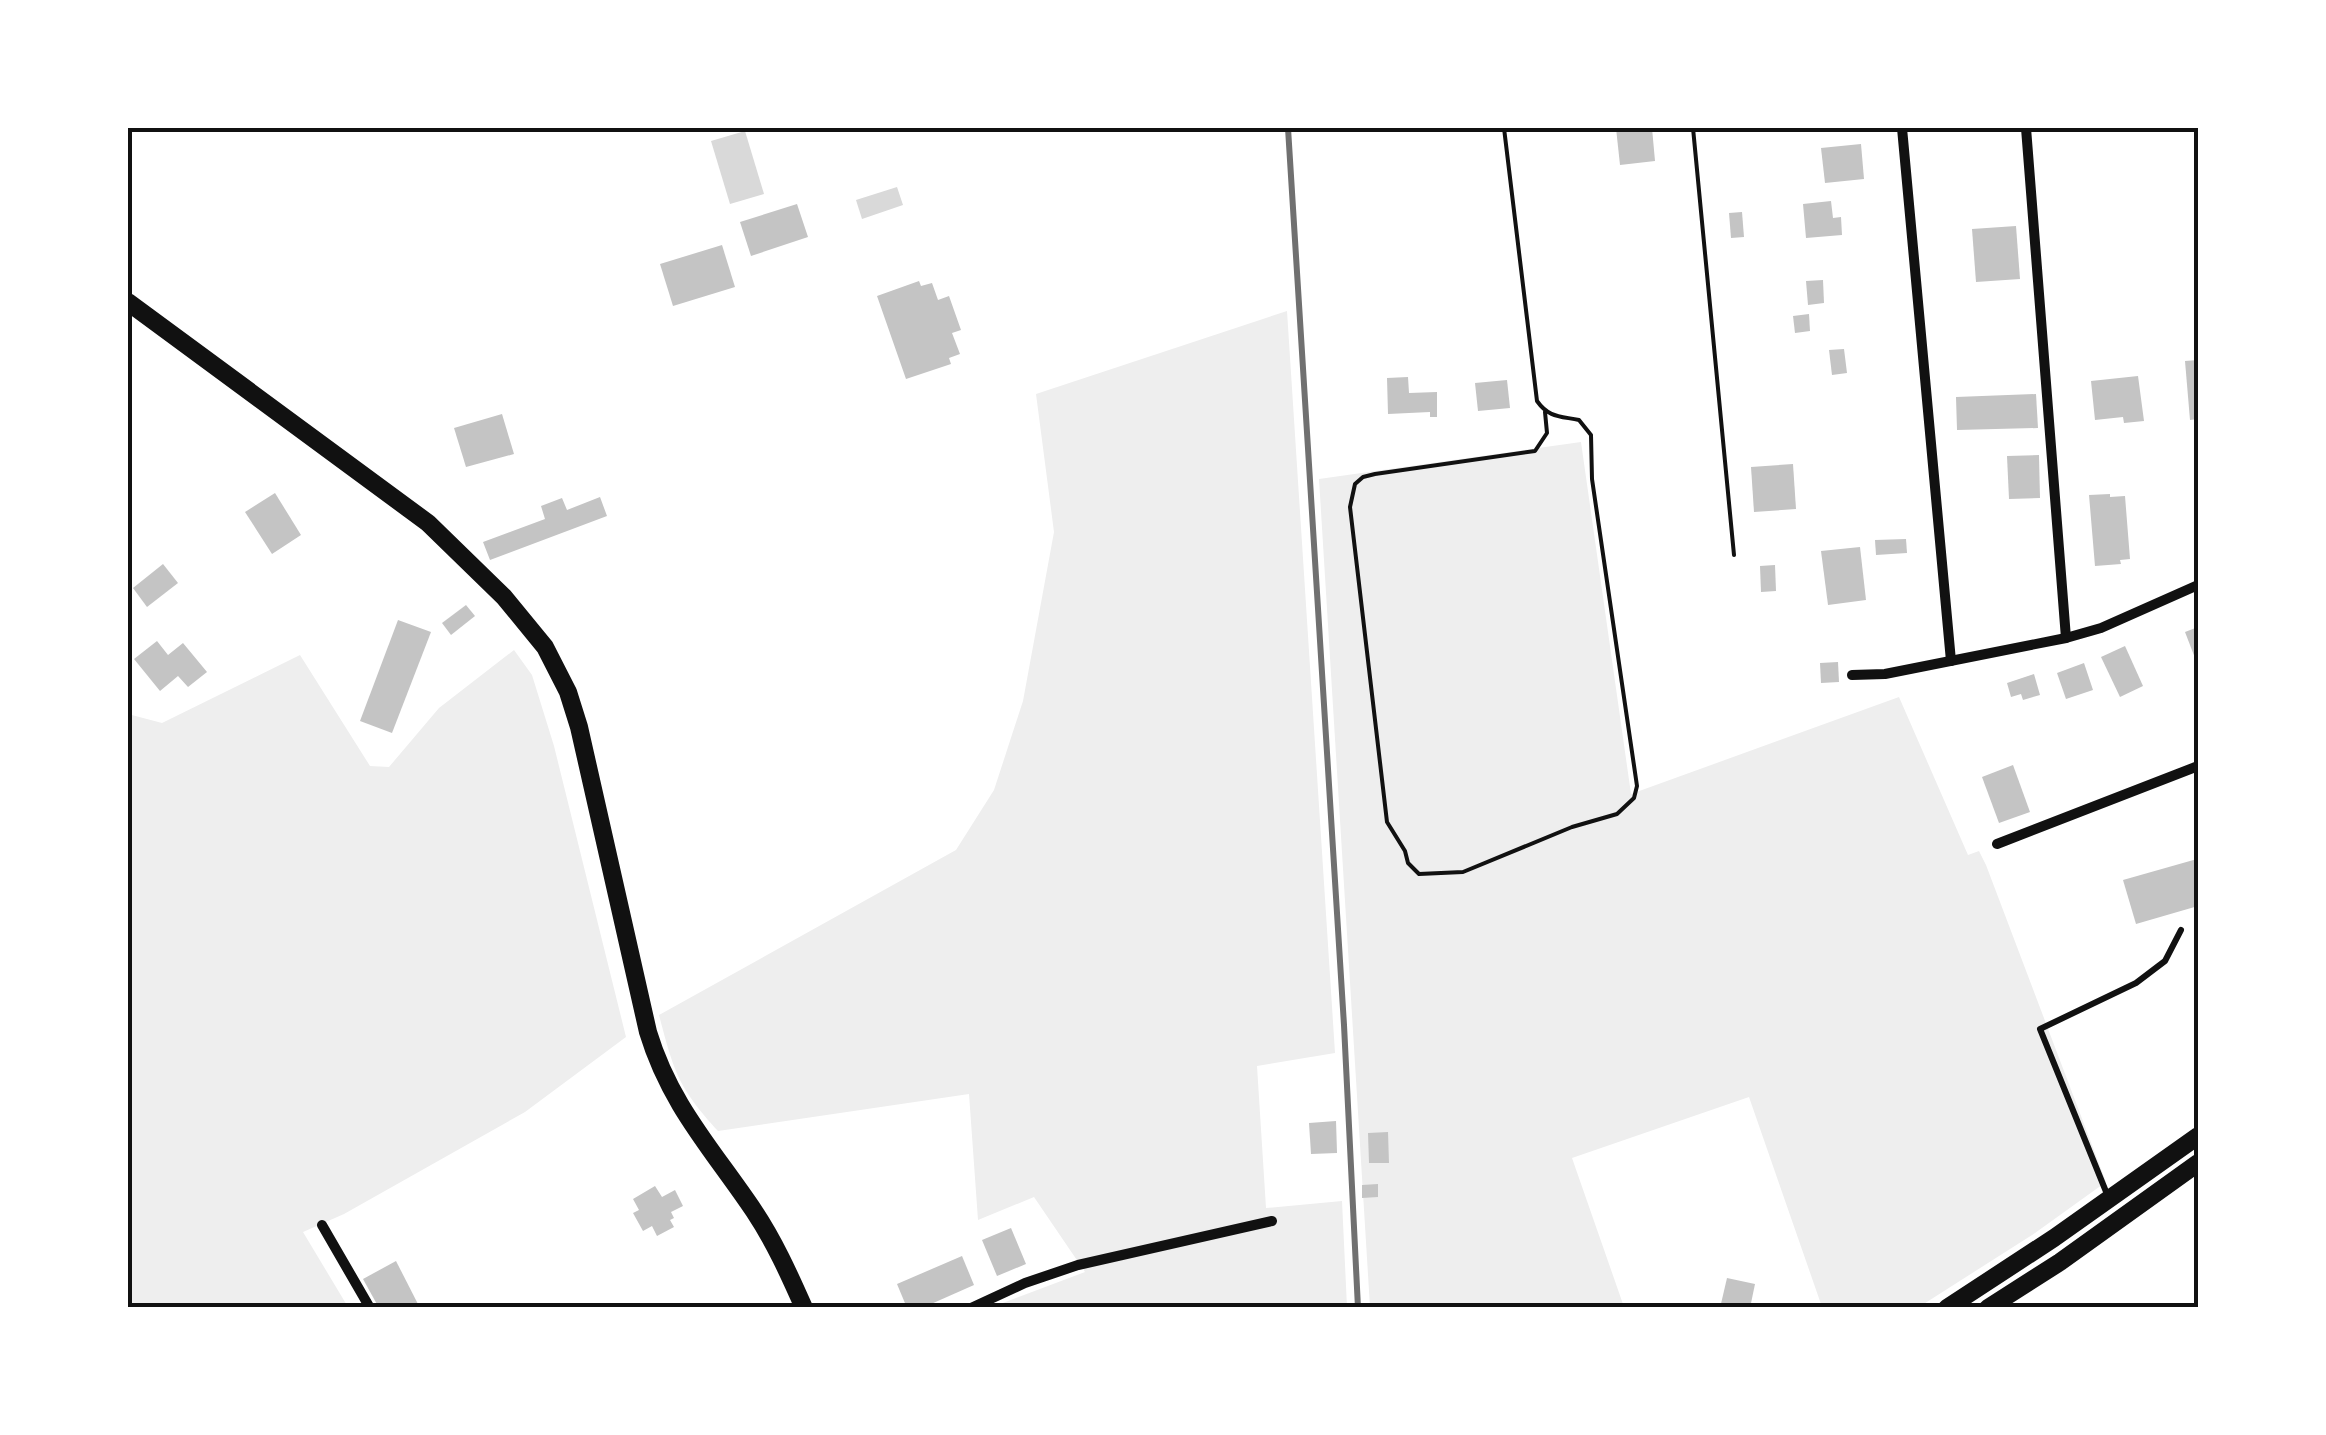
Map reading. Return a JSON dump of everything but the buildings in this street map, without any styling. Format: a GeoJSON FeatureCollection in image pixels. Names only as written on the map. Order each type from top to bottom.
{"type":"FeatureCollection","features":[{"type":"Feature","properties":{"kind":"main road"},"geometry":{"type":"LineString","coordinates":[[128,302],[428,523],[504,597],[545,647],[568,692],[579,727],[657,1060],[682,1110],[767,1232],[804,1308]]}},
{"type":"Feature","properties":{"kind":"main road"},"geometry":{"type":"LineString","coordinates":[[1947,1308],[2198,1136]]}},
{"type":"Feature","properties":{"kind":"main road"},"geometry":{"type":"LineString","coordinates":[[1988,1308],[2060,1262],[2198,1163]]}},
{"type":"Feature","properties":{"kind":"street"},"geometry":{"type":"LineString","coordinates":[[1902,128],[1951,660]]}},
{"type":"Feature","properties":{"kind":"street"},"geometry":{"type":"LineString","coordinates":[[2026,128],[2066,638]]}},
{"type":"Feature","properties":{"kind":"street"},"geometry":{"type":"LineString","coordinates":[[1852,675],[1884,674],[2066,638],[2100,628],[2198,585]]}},
{"type":"Feature","properties":{"kind":"street"},"geometry":{"type":"LineString","coordinates":[[1996,844],[2198,766]]}},
{"type":"Feature","properties":{"kind":"street"},"geometry":{"type":"LineString","coordinates":[[972,1308],[1025,1283],[1078,1265],[1272,1221]]}},
{"type":"Feature","properties":{"kind":"street"},"geometry":{"type":"LineString","coordinates":[[322,1226],[370,1308]]}},
{"type":"Feature","properties":{"kind":"lane"},"geometry":{"type":"LineString","coordinates":[[2109,1200],[2040,1029],[2136,983],[2166,960],[2182,930]]}},
{"type":"Feature","properties":{"kind":"path"},"geometry":{"type":"LineString","coordinates":[[1504,128],[1534,388],[1545,412],[1545,439],[1535,451],[1363,477],[1351,494],[1353,549],[1387,822],[1408,863],[1419,874],[1463,872],[1572,827],[1617,814],[1634,798],[1637,777],[1594,494],[1592,435],[1579,420],[1545,412]]}},
{"type":"Feature","properties":{"kind":"path"},"geometry":{"type":"LineString","coordinates":[[1693,128],[1734,555]]}},
{"type":"Feature","properties":{"kind":"shaded area"},"geometry":{"type":"Polygon","coordinates":[[[745,131],[764,194],[730,204],[711,141],[745,131]]]}},
{"type":"Feature","properties":{"kind":"shaded area"},"geometry":{"type":"Polygon","coordinates":[[[897,187],[903,205],[862,219],[856,200],[897,187]]]}},
{"type":"Feature","properties":{"kind":"shaded area"},"geometry":{"type":"Polygon","coordinates":[[[1287,311],[1335,1053],[1257,1066],[1266,1208],[1342,1201],[1347,1307],[992,1307],[1085,1272],[1034,1197],[978,1220],[969,1094],[718,1131],[679,1078],[659,1015],[956,850],[994,790],[1023,701],[1054,532],[1036,394],[1287,311]]]}},
{"type":"Feature","properties":{"kind":"shaded area"},"geometry":{"type":"Polygon","coordinates":[[[1581,442],[1631,794],[1899,697],[1968,855],[1979,851],[1986,865],[2106,1182],[1919,1307],[1822,1307],[1749,1097],[1572,1158],[1624,1307],[1370,1307],[1319,479],[1581,442]]]}},
{"type":"Feature","properties":{"kind":"shaded area"},"geometry":{"type":"Polygon","coordinates":[[[514,650],[532,675],[554,746],[626,1037],[525,1112],[344,1214],[303,1232],[348,1307],[128,1307],[128,714],[162,723],[300,655],[370,766],[389,767],[439,708],[514,650]]]}},
{"type":"Feature","properties":{"kind":"railway"},"geometry":{"type":"LineString","coordinates":[[1288,128],[1358,1308]]}}]}
